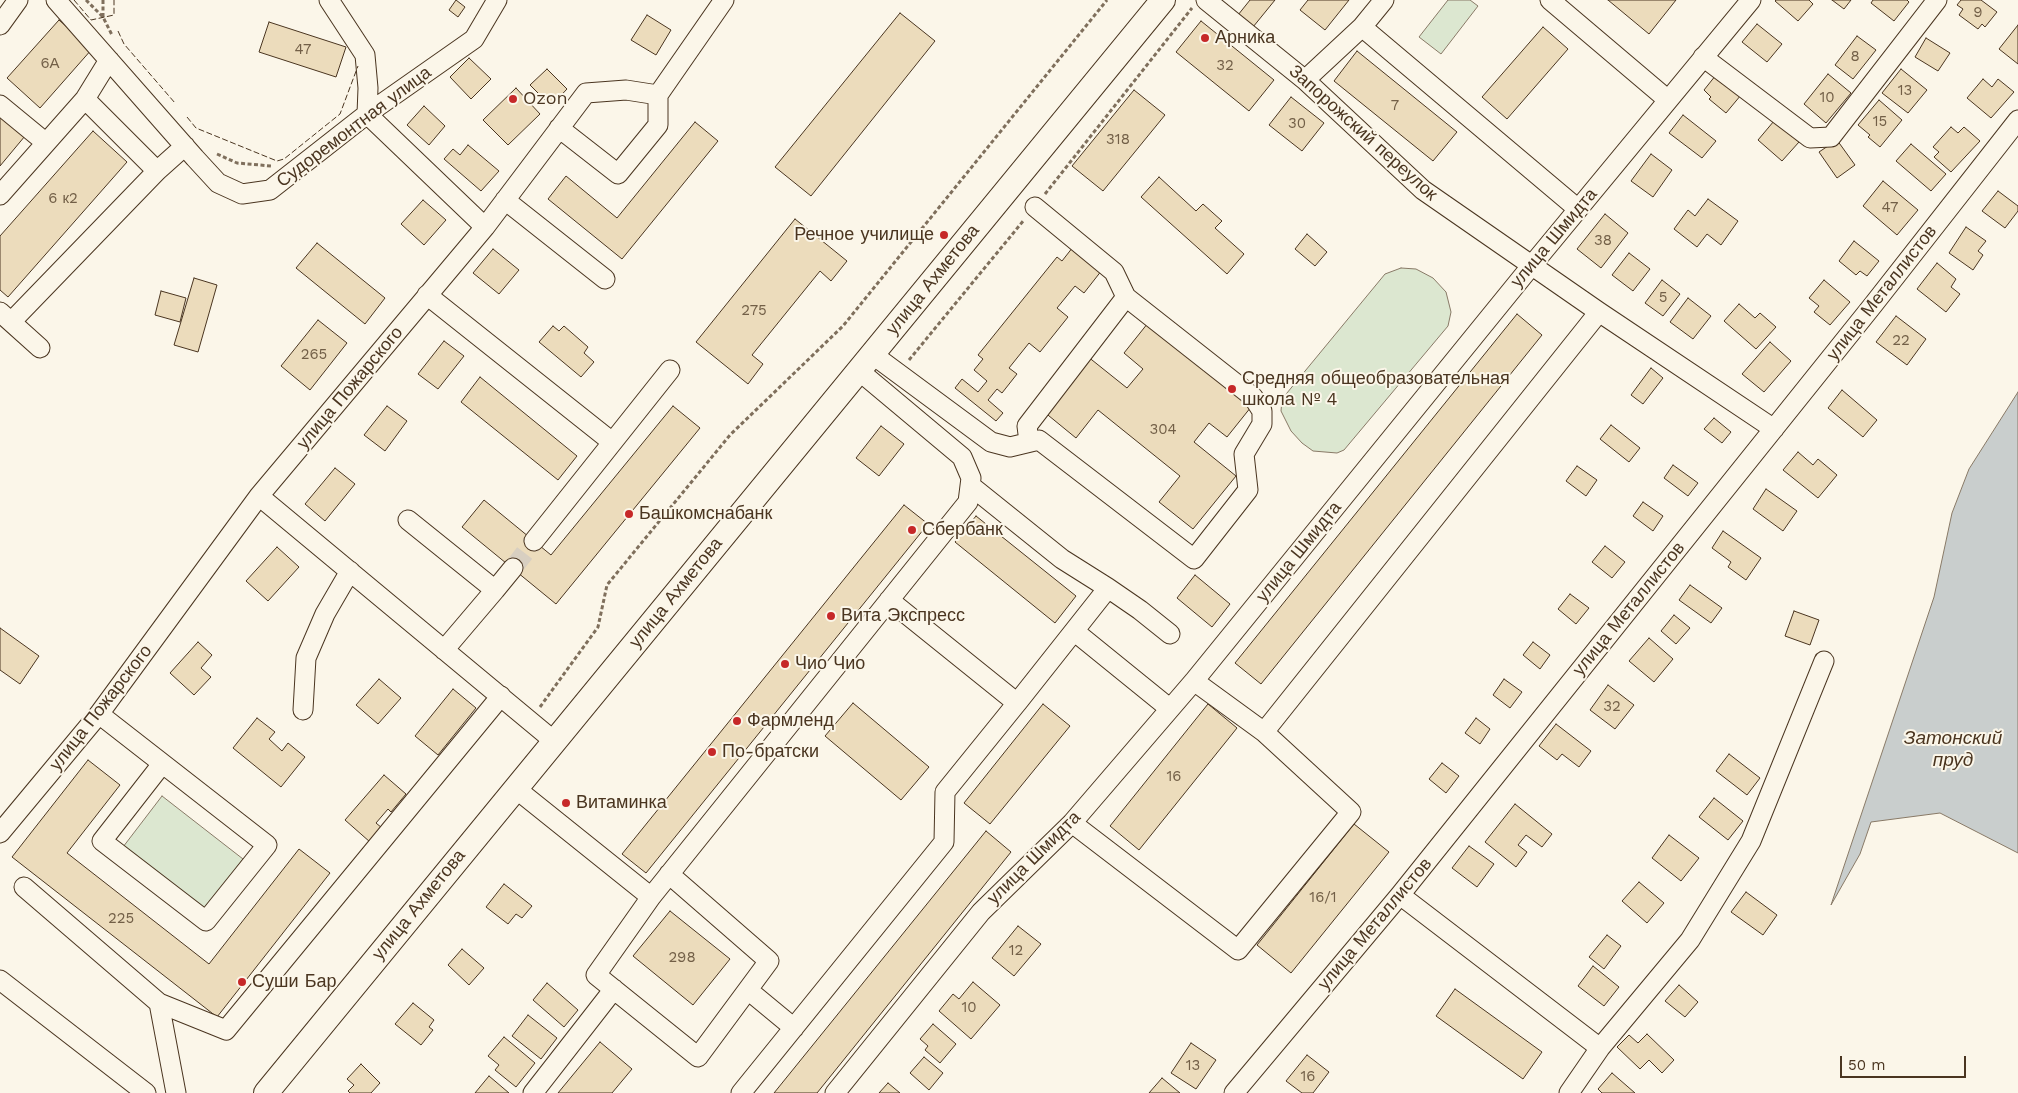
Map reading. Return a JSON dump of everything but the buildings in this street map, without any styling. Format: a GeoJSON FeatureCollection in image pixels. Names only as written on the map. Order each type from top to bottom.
{"type":"FeatureCollection","features":[{"type":"Feature","properties":{"kind":"main road","name":"улица Ахметова"},"geometry":{"type":"LineString","coordinates":[[266,1093],[1163,0]]}},
{"type":"Feature","properties":{"kind":"street"},"geometry":{"type":"LineString","coordinates":[[0,25],[18,0]]}},
{"type":"Feature","properties":{"kind":"street","name":"Судоремонтная улица"},"geometry":{"type":"LineString","coordinates":[[56,0],[218,182],[242,194],[270,190],[367,114],[474,39],[497,0]]}},
{"type":"Feature","properties":{"kind":"street"},"geometry":{"type":"LineString","coordinates":[[329,0],[365,55],[368,88],[367,114],[485,226]]}},
{"type":"Feature","properties":{"kind":"street"},"geometry":{"type":"LineString","coordinates":[[560,128],[618,174],[658,125],[658,95],[724,0]]}},
{"type":"Feature","properties":{"kind":"street"},"geometry":{"type":"LineString","coordinates":[[1305,80],[1362,27],[1384,0]]}},
{"type":"Feature","properties":{"kind":"street"},"geometry":{"type":"LineString","coordinates":[[1550,0],[1668,100]]}},
{"type":"Feature","properties":{"kind":"street"},"geometry":{"type":"LineString","coordinates":[[1703,57],[1810,138],[1831,137],[1937,0]]}},
{"type":"Feature","properties":{"kind":"street","name":"улица Шмидта"},"geometry":{"type":"LineString","coordinates":[[835,1093],[980,912],[1072,823],[1194,681],[1748,1]]}},
{"type":"Feature","properties":{"kind":"street","name":"Запорожский переулок"},"geometry":{"type":"LineString","coordinates":[[1199,4],[1305,80],[1423,190],[1599,312],[1774,428]]}},
{"type":"Feature","properties":{"kind":"street"},"geometry":{"type":"LineString","coordinates":[[1362,27],[1578,209]]}},
{"type":"Feature","properties":{"kind":"street"},"geometry":{"type":"LineString","coordinates":[[0,195],[85,99],[109,60]]}},
{"type":"Feature","properties":{"kind":"street","name":"улица Пожарского"},"geometry":{"type":"LineString","coordinates":[[0,833],[99,714],[259,496],[485,226],[586,93],[626,90],[658,95]]}},
{"type":"Feature","properties":{"kind":"street"},"geometry":{"type":"LineString","coordinates":[[85,99],[157,171]]}},
{"type":"Feature","properties":{"kind":"street"},"geometry":{"type":"LineString","coordinates":[[0,105],[45,142]]}},
{"type":"Feature","properties":{"kind":"street","name":"улица Металлистов"},"geometry":{"type":"LineString","coordinates":[[1234,1093],[1400,895],[2018,120]]}},
{"type":"Feature","properties":{"kind":"street"},"geometry":{"type":"LineString","coordinates":[[40,348],[6,317],[185,146]]}},
{"type":"Feature","properties":{"kind":"street"},"geometry":{"type":"LineString","coordinates":[[505,200],[606,279]]}},
{"type":"Feature","properties":{"kind":"street"},"geometry":{"type":"LineString","coordinates":[[865,362],[991,442],[1010,447],[1040,440],[1194,559],[1202,546],[1248,490],[1244,454],[1262,424],[1262,411],[1253,397],[1126,297],[1114,272],[1035,207]]}},
{"type":"Feature","properties":{"kind":"street"},"geometry":{"type":"LineString","coordinates":[[427,295],[612,442]]}},
{"type":"Feature","properties":{"kind":"street"},"geometry":{"type":"LineString","coordinates":[[1029,442],[1027,426],[1126,297]]}},
{"type":"Feature","properties":{"kind":"street"},"geometry":{"type":"LineString","coordinates":[[1264,732],[1599,312]]}},
{"type":"Feature","properties":{"kind":"street"},"geometry":{"type":"LineString","coordinates":[[669,874],[769,961],[698,1056],[596,975],[669,874],[968,502],[971,486],[967,466],[962,457],[865,362]]}},
{"type":"Feature","properties":{"kind":"street"},"geometry":{"type":"LineString","coordinates":[[534,541],[670,370]]}},
{"type":"Feature","properties":{"kind":"street"},"geometry":{"type":"LineString","coordinates":[[971,486],[1055,554],[1140,610],[1170,634]]}},
{"type":"Feature","properties":{"kind":"street"},"geometry":{"type":"LineString","coordinates":[[259,496],[554,742]]}},
{"type":"Feature","properties":{"kind":"street"},"geometry":{"type":"LineString","coordinates":[[408,520],[495,590]]}},
{"type":"Feature","properties":{"kind":"street"},"geometry":{"type":"LineString","coordinates":[[444,650],[512,568]]}},
{"type":"Feature","properties":{"kind":"street"},"geometry":{"type":"LineString","coordinates":[[303,710],[306,658],[325,614],[350,571]]}},
{"type":"Feature","properties":{"kind":"street"},"geometry":{"type":"LineString","coordinates":[[741,1093],[944,842],[945,792],[1108,588]]}},
{"type":"Feature","properties":{"kind":"street"},"geometry":{"type":"LineString","coordinates":[[888,600],[1016,703]]}},
{"type":"Feature","properties":{"kind":"street"},"geometry":{"type":"LineString","coordinates":[[1074,631],[1170,708]]}},
{"type":"Feature","properties":{"kind":"street"},"geometry":{"type":"LineString","coordinates":[[1568,1093],[1600,1048],[1690,940],[1751,841],[1824,661]]}},
{"type":"Feature","properties":{"kind":"street"},"geometry":{"type":"LineString","coordinates":[[1072,823],[1238,950],[1351,812],[1264,732],[1194,681]]}},
{"type":"Feature","properties":{"kind":"street"},"geometry":{"type":"LineString","coordinates":[[24,887],[158,1003],[226,1030],[500,696]]}},
{"type":"Feature","properties":{"kind":"street"},"geometry":{"type":"LineString","coordinates":[[99,714],[267,845],[206,921],[102,841],[162,764]]}},
{"type":"Feature","properties":{"kind":"street"},"geometry":{"type":"LineString","coordinates":[[515,788],[651,897]]}},
{"type":"Feature","properties":{"kind":"street"},"geometry":{"type":"LineString","coordinates":[[1400,895],[1600,1048]]}},
{"type":"Feature","properties":{"kind":"street"},"geometry":{"type":"LineString","coordinates":[[0,980],[146,1093]]}},
{"type":"Feature","properties":{"kind":"street"},"geometry":{"type":"LineString","coordinates":[[533,1093],[614,989]]}},
{"type":"Feature","properties":{"kind":"street"},"geometry":{"type":"LineString","coordinates":[[748,990],[794,1028]]}},
{"type":"Feature","properties":{"kind":"street"},"geometry":{"type":"LineString","coordinates":[[158,1003],[176,1093]]}},
{"type":"Feature","properties":{"kind":"path"},"geometry":{"type":"LineString","coordinates":[[86,0],[103,17],[114,39]]}},
{"type":"Feature","properties":{"kind":"path"},"geometry":{"type":"LineString","coordinates":[[103,0],[103,17]]}},
{"type":"Feature","properties":{"kind":"path"},"geometry":{"type":"LineString","coordinates":[[530,721],[598,627],[607,585],[730,434],[843,326],[1106,0]]}},
{"type":"Feature","properties":{"kind":"path"},"geometry":{"type":"LineString","coordinates":[[909,360],[1199,4]]}},
{"type":"Feature","properties":{"kind":"path"},"geometry":{"type":"LineString","coordinates":[[212,150],[220,156],[237,163],[272,166]]}},
{"type":"Feature","properties":{"kind":"green space"},"geometry":{"type":"Polygon","coordinates":[[[1448,0],[1470,0],[1478,6],[1441,54],[1419,37],[1448,0]]]}},
{"type":"Feature","properties":{"kind":"green space"},"geometry":{"type":"Polygon","coordinates":[[[1401,268],[1416,269],[1433,278],[1446,292],[1451,312],[1448,326],[1344,450],[1337,453],[1313,451],[1291,431],[1281,411],[1282,399],[1385,274],[1401,268]]]}},
{"type":"Feature","properties":{"kind":"green space"},"geometry":{"type":"Polygon","coordinates":[[[162,796],[243,859],[205,910],[123,847],[162,796]]]}},
{"type":"Feature","properties":{"kind":"water","name":"Затонский пруд"},"geometry":{"type":"Polygon","coordinates":[[[2018,392],[2018,853],[1940,813],[1871,822],[1860,854],[1831,905],[1934,597],[1952,513],[1969,469],[2018,392]]]}},
{"type":"Feature","properties":{"kind":"tunnel"},"geometry":{"type":"LineString","coordinates":[[513,568],[534,541]]}},
{"type":"Feature","properties":{"kind":"fence"},"geometry":{"type":"LineString","coordinates":[[74,0],[91,20],[114,15],[114,0]]}},
{"type":"Feature","properties":{"kind":"fence"},"geometry":{"type":"LineString","coordinates":[[118,31],[124,44],[175,103]]}},
{"type":"Feature","properties":{"kind":"fence"},"geometry":{"type":"LineString","coordinates":[[187,117],[196,128],[277,161],[284,159],[340,114],[358,66]]}},
{"type":"Feature","properties":{"kind":"place","name":"Арника"},"geometry":{"type":"Point","coordinates":[1205,38]}},
{"type":"Feature","properties":{"kind":"place","name":"Ozon"},"geometry":{"type":"Point","coordinates":[513,99]}},
{"type":"Feature","properties":{"kind":"place","name":"Речное училище"},"geometry":{"type":"Point","coordinates":[944,235]}},
{"type":"Feature","properties":{"kind":"place","name":"Средняя общеобразовательная школа № 4"},"geometry":{"type":"Point","coordinates":[1232,389]}},
{"type":"Feature","properties":{"kind":"place","name":"Башкомснабанк"},"geometry":{"type":"Point","coordinates":[629,514]}},
{"type":"Feature","properties":{"kind":"place","name":"Сбербанк"},"geometry":{"type":"Point","coordinates":[912,530]}},
{"type":"Feature","properties":{"kind":"place","name":"Вита Экспресс"},"geometry":{"type":"Point","coordinates":[831,616]}},
{"type":"Feature","properties":{"kind":"place","name":"Чио Чио"},"geometry":{"type":"Point","coordinates":[785,664]}},
{"type":"Feature","properties":{"kind":"place","name":"Фармленд"},"geometry":{"type":"Point","coordinates":[737,721]}},
{"type":"Feature","properties":{"kind":"place","name":"По-братски"},"geometry":{"type":"Point","coordinates":[712,752]}},
{"type":"Feature","properties":{"kind":"place","name":"Витаминка"},"geometry":{"type":"Point","coordinates":[566,803]}},
{"type":"Feature","properties":{"kind":"place","name":"Суши Бар"},"geometry":{"type":"Point","coordinates":[242,982]}}]}
